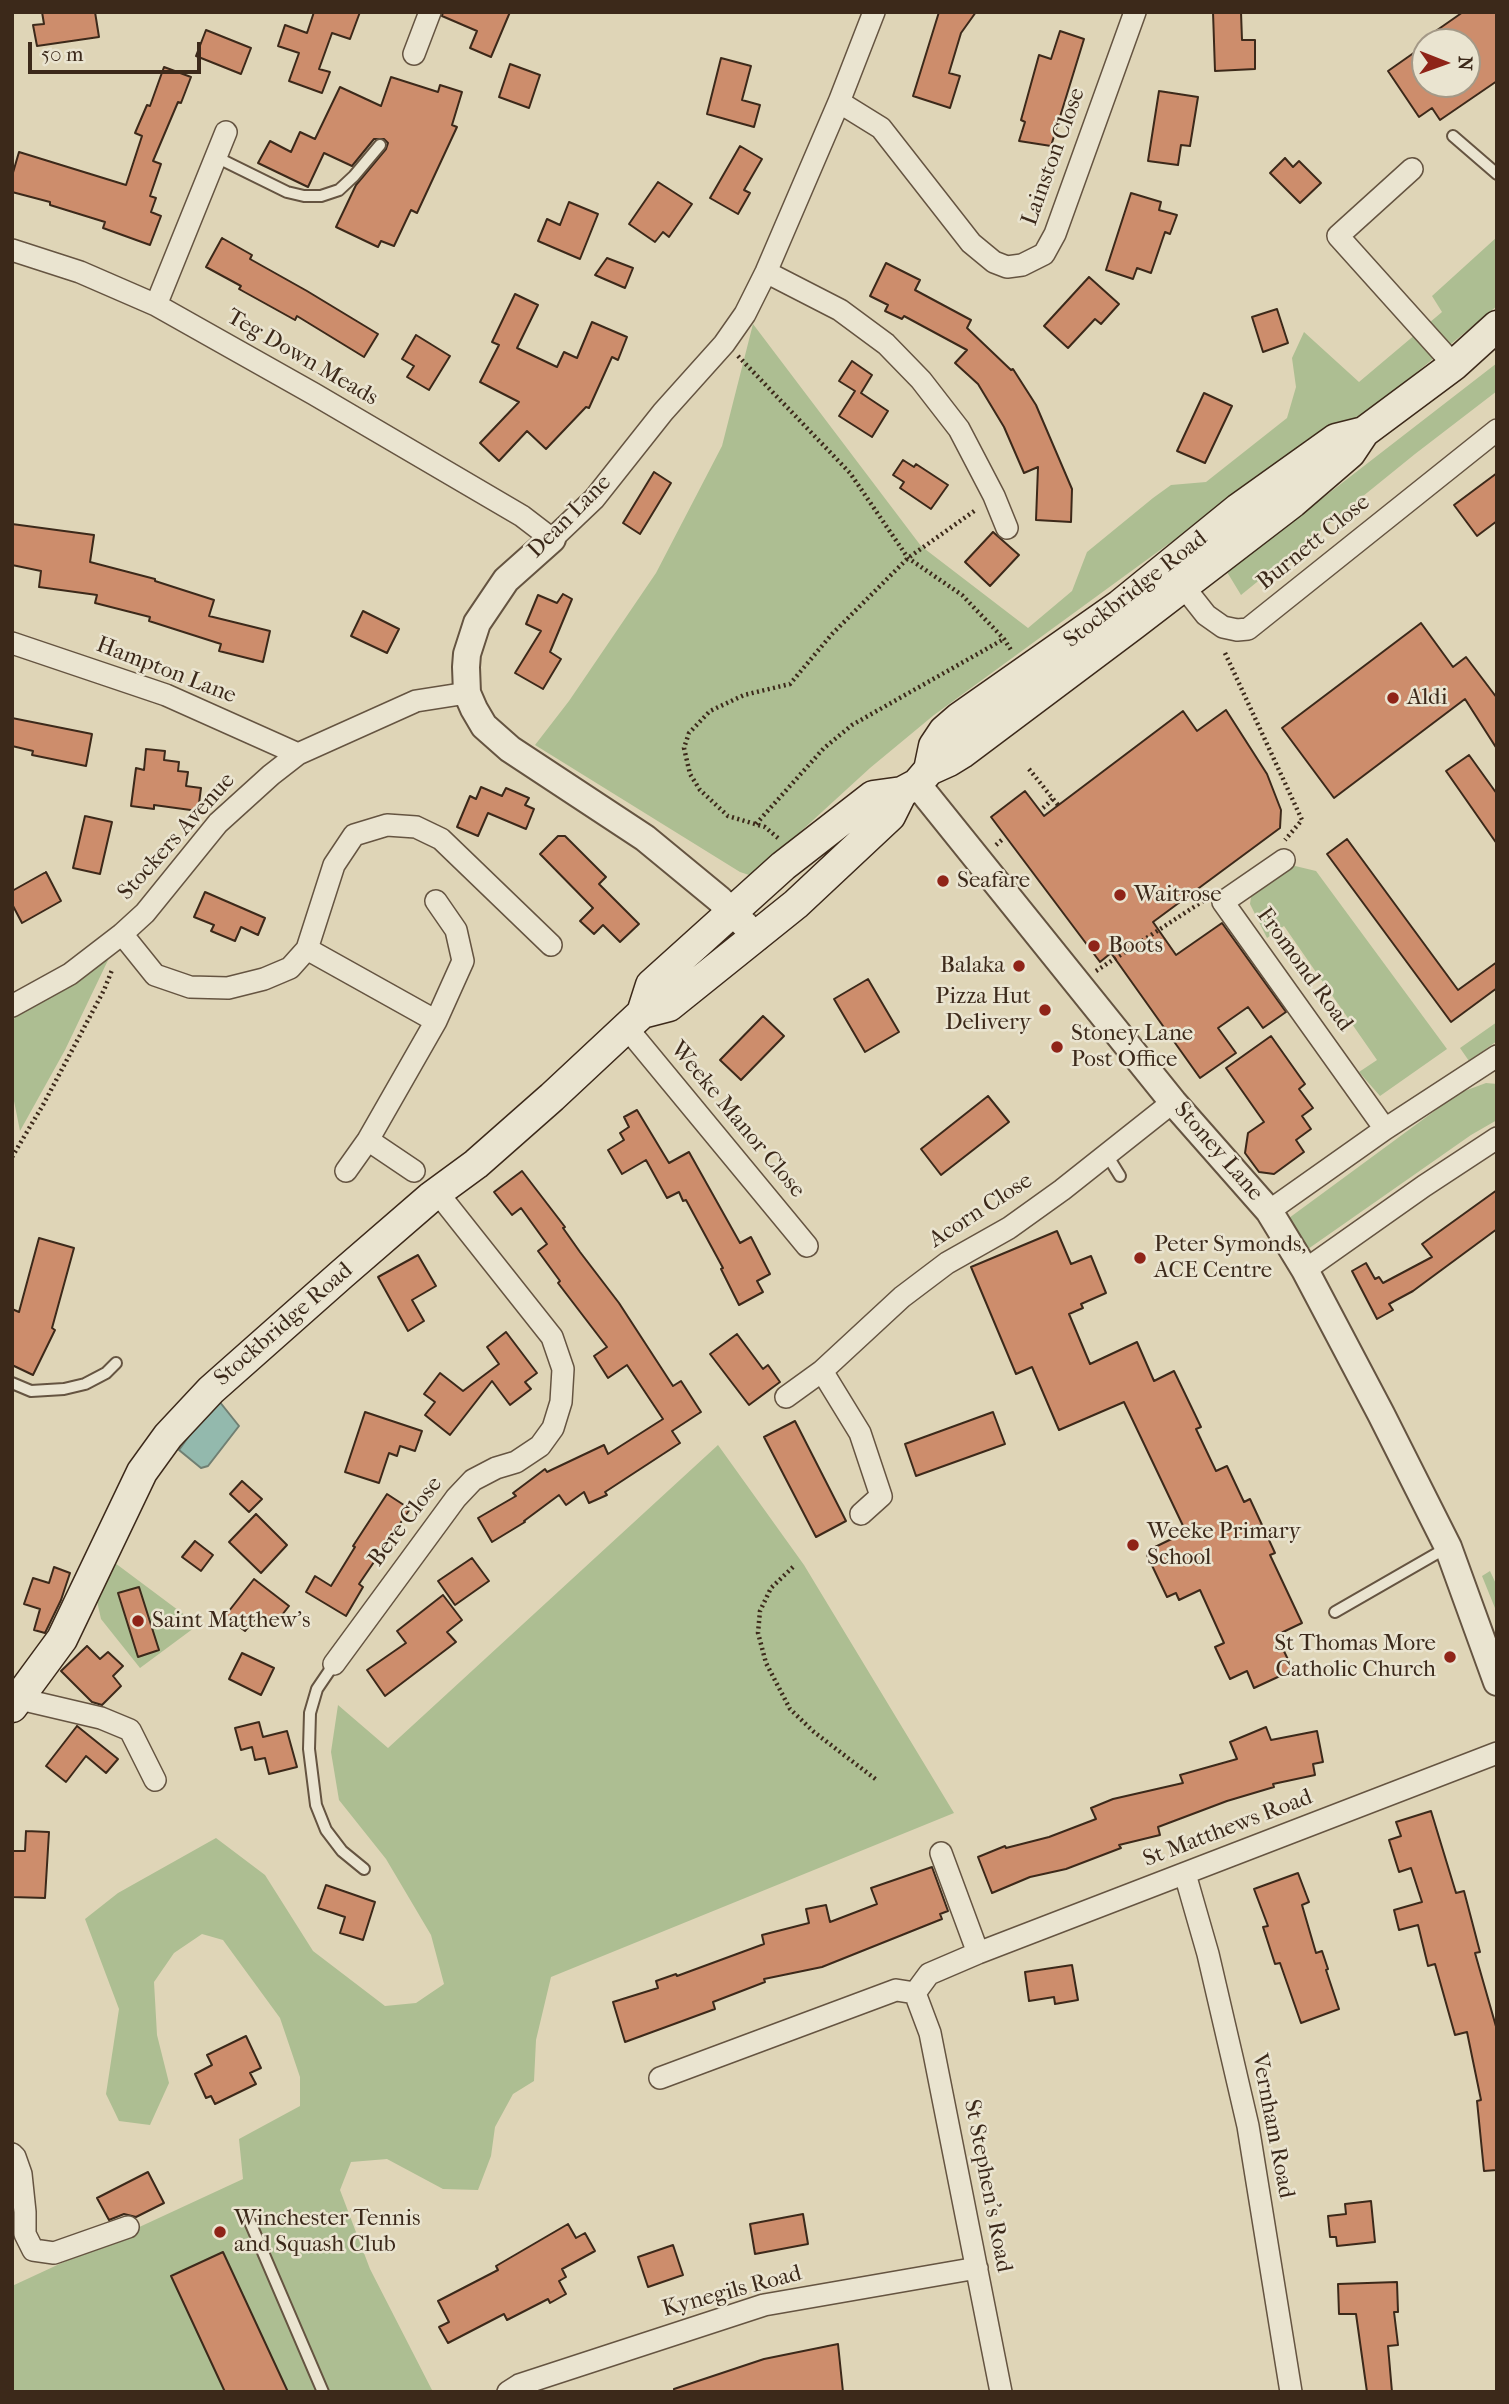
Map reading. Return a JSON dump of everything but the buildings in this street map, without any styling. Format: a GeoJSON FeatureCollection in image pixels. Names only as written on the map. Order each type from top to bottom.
{"type":"FeatureCollection","features":[{"type":"Feature","properties":{"kind":"main road","name":"Stockbridge Road"},"geometry":{"type":"LineString","coordinates":[[16,1703],[62,1639],[142,1472],[168,1436],[211,1390],[437,1192],[476,1164],[634,1020],[669,1006],[796,904],[890,816],[916,782],[944,731],[1041,677],[1176,577],[1293,502],[1350,453],[1364,432],[1454,365],[1497,326]]}},
{"type":"Feature","properties":{"kind":"main road","name":"Stockbridge Road"},"geometry":{"type":"LineString","coordinates":[[634,1020],[651,985],[796,855],[873,796],[916,782]]}},
{"type":"Feature","properties":{"kind":"street"},"geometry":{"type":"LineString","coordinates":[[414,54],[430,12]]}},
{"type":"Feature","properties":{"kind":"street","name":"Dean Lane"},"geometry":{"type":"LineString","coordinates":[[757,937],[731,911],[645,838],[510,749],[484,726],[467,693],[467,654],[477,623],[506,580],[594,499],[663,412],[724,344],[745,314],[766,272],[839,102],[874,12]]}},
{"type":"Feature","properties":{"kind":"street","name":"Lainston Close"},"geometry":{"type":"LineString","coordinates":[[839,102],[881,128],[971,243],[994,262],[1007,267],[1022,265],[1044,254],[1055,234],[1135,12]]}},
{"type":"Feature","properties":{"kind":"street"},"geometry":{"type":"LineString","coordinates":[[156,305],[226,132]]}},
{"type":"Feature","properties":{"kind":"street"},"geometry":{"type":"LineString","coordinates":[[1412,169],[1338,236],[1454,365]]}},
{"type":"Feature","properties":{"kind":"street","name":"Teg Down Meads"},"geometry":{"type":"LineString","coordinates":[[12,250],[80,272],[156,305],[314,394],[510,510],[552,539]]}},
{"type":"Feature","properties":{"kind":"street"},"geometry":{"type":"LineString","coordinates":[[766,272],[840,310],[886,344],[921,380],[959,429],[994,496],[1007,528]]}},
{"type":"Feature","properties":{"kind":"street","name":"Burnett Close"},"geometry":{"type":"LineString","coordinates":[[1176,577],[1206,615],[1223,627],[1248,629],[1497,430]]}},
{"type":"Feature","properties":{"kind":"street","name":"Hampton Lane"},"geometry":{"type":"LineString","coordinates":[[12,643],[166,695],[298,754]]}},
{"type":"Feature","properties":{"kind":"street","name":"Stockers Avenue"},"geometry":{"type":"LineString","coordinates":[[12,1006],[70,974],[99,954],[145,913],[218,823],[298,754],[416,701],[467,693]]}},
{"type":"Feature","properties":{"kind":"street","name":"Stoney Lane"},"geometry":{"type":"LineString","coordinates":[[916,782],[1173,1102],[1269,1211],[1305,1270],[1448,1547],[1497,1682]]}},
{"type":"Feature","properties":{"kind":"street"},"geometry":{"type":"LineString","coordinates":[[122,933],[155,975],[190,987],[228,988],[264,979],[290,968],[307,949],[334,865],[354,835],[387,825],[416,827],[441,839],[551,945]]}},
{"type":"Feature","properties":{"kind":"street","name":"Fromond Road"},"geometry":{"type":"LineString","coordinates":[[1281,854],[1223,902],[1385,1129]]}},
{"type":"Feature","properties":{"kind":"street"},"geometry":{"type":"LineString","coordinates":[[346,1171],[368,1140],[436,1021],[463,961],[456,930],[436,901]]}},
{"type":"Feature","properties":{"kind":"street"},"geometry":{"type":"LineString","coordinates":[[307,949],[436,1021]]}},
{"type":"Feature","properties":{"kind":"street","name":"Weeke Manor Close"},"geometry":{"type":"LineString","coordinates":[[634,1020],[807,1246]]}},
{"type":"Feature","properties":{"kind":"street"},"geometry":{"type":"LineString","coordinates":[[1269,1211],[1385,1129],[1497,1056]]}},
{"type":"Feature","properties":{"kind":"street","name":"Acorn Close"},"geometry":{"type":"LineString","coordinates":[[786,1397],[821,1371],[902,1297],[947,1263],[1009,1228],[1173,1102]]}},
{"type":"Feature","properties":{"kind":"street"},"geometry":{"type":"LineString","coordinates":[[1305,1270],[1497,1138]]}},
{"type":"Feature","properties":{"kind":"street"},"geometry":{"type":"LineString","coordinates":[[368,1140],[414,1171]]}},
{"type":"Feature","properties":{"kind":"street","name":"Bere Close"},"geometry":{"type":"LineString","coordinates":[[334,1664],[456,1498],[473,1480],[496,1468],[516,1462],[540,1446],[553,1428],[561,1402],[563,1369],[552,1336],[437,1192]]}},
{"type":"Feature","properties":{"kind":"street"},"geometry":{"type":"LineString","coordinates":[[821,1371],[860,1433],[881,1496],[861,1514]]}},
{"type":"Feature","properties":{"kind":"street"},"geometry":{"type":"LineString","coordinates":[[16,1703],[101,1718],[130,1730],[155,1780]]}},
{"type":"Feature","properties":{"kind":"street","name":"St Matthews Road"},"geometry":{"type":"LineString","coordinates":[[915,1993],[929,1974],[978,1953],[1497,1752]]}},
{"type":"Feature","properties":{"kind":"street"},"geometry":{"type":"LineString","coordinates":[[942,1853],[978,1953]]}},
{"type":"Feature","properties":{"kind":"street","name":"Vernham Road"},"geometry":{"type":"LineString","coordinates":[[1185,1874],[1208,1954],[1248,2126],[1292,2392]]}},
{"type":"Feature","properties":{"kind":"street"},"geometry":{"type":"LineString","coordinates":[[660,2078],[896,1990],[915,1993]]}},
{"type":"Feature","properties":{"kind":"street","name":"St Stephen's Road"},"geometry":{"type":"LineString","coordinates":[[915,1993],[930,2033],[1001,2392]]}},
{"type":"Feature","properties":{"kind":"street"},"geometry":{"type":"LineString","coordinates":[[12,2154],[16,2157],[21,2174],[25,2234],[33,2250],[54,2253],[128,2227]]}},
{"type":"Feature","properties":{"kind":"street","name":"Kynegils Road"},"geometry":{"type":"LineString","coordinates":[[508,2392],[519,2385],[764,2305],[977,2268]]}},
{"type":"Feature","properties":{"kind":"lane"},"geometry":{"type":"LineString","coordinates":[[1453,136],[1497,174]]}},
{"type":"Feature","properties":{"kind":"lane"},"geometry":{"type":"LineString","coordinates":[[216,157],[287,192],[304,197],[321,196],[339,190],[355,176],[380,145]]}},
{"type":"Feature","properties":{"kind":"lane"},"geometry":{"type":"LineString","coordinates":[[1107,1155],[1120,1176]]}},
{"type":"Feature","properties":{"kind":"lane"},"geometry":{"type":"LineString","coordinates":[[12,1383],[31,1391],[64,1389],[85,1384],[106,1373],[116,1363]]}},
{"type":"Feature","properties":{"kind":"lane"},"geometry":{"type":"LineString","coordinates":[[1335,1612],[1448,1547]]}},
{"type":"Feature","properties":{"kind":"lane"},"geometry":{"type":"LineString","coordinates":[[334,1664],[317,1689],[310,1713],[309,1749],[316,1805],[326,1830],[342,1851],[364,1869]]}},
{"type":"Feature","properties":{"kind":"lane"},"geometry":{"type":"LineString","coordinates":[[247,2215],[323,2392]]}},
{"type":"Feature","properties":{"kind":"path"},"geometry":{"type":"LineString","coordinates":[[724,344],[754,371],[850,472],[908,558],[962,595],[1041,677]]}},
{"type":"Feature","properties":{"kind":"path"},"geometry":{"type":"LineString","coordinates":[[780,839],[765,827],[728,816],[700,790],[690,774],[684,748],[689,733],[710,711],[744,695],[790,684],[832,634],[908,558],[994,496]]}},
{"type":"Feature","properties":{"kind":"path"},"geometry":{"type":"LineString","coordinates":[[756,824],[824,748],[852,725],[1004,639]]}},
{"type":"Feature","properties":{"kind":"path"},"geometry":{"type":"LineString","coordinates":[[1225,653],[1302,820],[1281,854]]}},
{"type":"Feature","properties":{"kind":"path"},"geometry":{"type":"LineString","coordinates":[[1029,769],[1058,805]]}},
{"type":"Feature","properties":{"kind":"path"},"geometry":{"type":"LineString","coordinates":[[1042,808],[1053,799]]}},
{"type":"Feature","properties":{"kind":"path"},"geometry":{"type":"LineString","coordinates":[[996,846],[1004,838]]}},
{"type":"Feature","properties":{"kind":"path"},"geometry":{"type":"LineString","coordinates":[[1078,983],[1205,900]]}},
{"type":"Feature","properties":{"kind":"path"},"geometry":{"type":"LineString","coordinates":[[12,1157],[80,1036],[115,963]]}},
{"type":"Feature","properties":{"kind":"path"},"geometry":{"type":"LineString","coordinates":[[793,1567],[771,1588],[760,1611],[758,1633],[766,1663],[790,1709],[814,1732],[878,1781]]}},
{"type":"Feature","properties":{"kind":"green space"},"geometry":{"type":"Polygon","coordinates":[[[1497,237],[1497,306],[1354,424],[1167,545],[934,715],[870,768],[752,876],[740,872],[535,745],[569,701],[656,573],[722,446],[753,324],[921,546],[1028,628],[1072,591],[1087,552],[1153,498],[1171,485],[1206,482],[1287,418],[1296,387],[1292,358],[1304,332],[1359,382],[1442,312],[1432,296],[1497,237]]]}},
{"type":"Feature","properties":{"kind":"green space"},"geometry":{"type":"Polygon","coordinates":[[[1497,363],[1497,391],[1241,595],[1227,572],[1497,363]]]}},
{"type":"Feature","properties":{"kind":"green space"},"geometry":{"type":"Polygon","coordinates":[[[1291,865],[1316,871],[1447,1049],[1380,1096],[1359,1072],[1377,1060],[1284,926],[1267,938],[1250,904],[1256,889],[1291,865]]]}},
{"type":"Feature","properties":{"kind":"green space"},"geometry":{"type":"Polygon","coordinates":[[[110,956],[65,1050],[20,1131],[12,1091],[12,1025],[17,1011],[110,956]]]}},
{"type":"Feature","properties":{"kind":"green space"},"geometry":{"type":"Polygon","coordinates":[[[1497,1022],[1497,1041],[1469,1061],[1460,1048],[1497,1022]]]}},
{"type":"Feature","properties":{"kind":"green space"},"geometry":{"type":"Polygon","coordinates":[[[1486,1083],[1497,1084],[1497,1120],[1471,1135],[1308,1249],[1289,1218],[1459,1093],[1486,1083]]]}},
{"type":"Feature","properties":{"kind":"green space"},"geometry":{"type":"Polygon","coordinates":[[[718,1445],[804,1565],[954,1813],[551,1977],[536,2040],[534,2081],[513,2094],[495,2127],[491,2156],[478,2190],[443,2189],[387,2159],[351,2162],[340,2190],[370,2269],[433,2392],[12,2392],[12,2286],[243,2179],[239,2139],[300,2106],[300,2077],[280,2018],[223,1940],[202,1934],[174,1953],[154,1982],[157,2035],[169,2083],[150,2125],[119,2121],[106,2094],[119,2009],[85,1919],[118,1893],[216,1838],[265,1875],[313,1951],[385,2006],[416,2003],[444,1984],[431,1935],[386,1859],[339,1800],[331,1752],[338,1705],[388,1748],[718,1445]]]}},
{"type":"Feature","properties":{"kind":"green space"},"geometry":{"type":"Polygon","coordinates":[[[115,1563],[198,1625],[140,1668],[101,1619],[97,1601],[115,1563]]]}},
{"type":"Feature","properties":{"kind":"green space"},"geometry":{"type":"Polygon","coordinates":[[[1490,1571],[1497,1586],[1497,1613],[1482,1576],[1490,1571]]]}},
{"type":"Feature","properties":{"kind":"water"},"geometry":{"type":"Polygon","coordinates":[[[219,1401],[239,1426],[208,1466],[201,1468],[179,1450],[206,1412],[219,1401]]]}},
{"type":"Feature","properties":{"kind":"place","name":"Aldi"},"geometry":{"type":"Point","coordinates":[1393,698]}},
{"type":"Feature","properties":{"kind":"place","name":"Seafare"},"geometry":{"type":"Point","coordinates":[943,881]}},
{"type":"Feature","properties":{"kind":"place","name":"Waitrose"},"geometry":{"type":"Point","coordinates":[1120,895]}},
{"type":"Feature","properties":{"kind":"place","name":"Boots"},"geometry":{"type":"Point","coordinates":[1094,946]}},
{"type":"Feature","properties":{"kind":"place","name":"Balaka"},"geometry":{"type":"Point","coordinates":[1019,966]}},
{"type":"Feature","properties":{"kind":"place","name":"Pizza Hut Delivery"},"geometry":{"type":"Point","coordinates":[1045,1010]}},
{"type":"Feature","properties":{"kind":"place","name":"Stoney Lane Post Office"},"geometry":{"type":"Point","coordinates":[1057,1047]}},
{"type":"Feature","properties":{"kind":"place","name":"Peter Symonds, ACE Centre"},"geometry":{"type":"Point","coordinates":[1140,1258]}},
{"type":"Feature","properties":{"kind":"place","name":"Weeke Primary School"},"geometry":{"type":"Point","coordinates":[1133,1545]}},
{"type":"Feature","properties":{"kind":"place","name":"Saint Matthew's"},"geometry":{"type":"Point","coordinates":[138,1621]}},
{"type":"Feature","properties":{"kind":"place","name":"St Thomas More Catholic Church"},"geometry":{"type":"Point","coordinates":[1450,1657]}},
{"type":"Feature","properties":{"kind":"place","name":"Winchester Tennis and Squash Club"},"geometry":{"type":"Point","coordinates":[220,2232]}}]}
